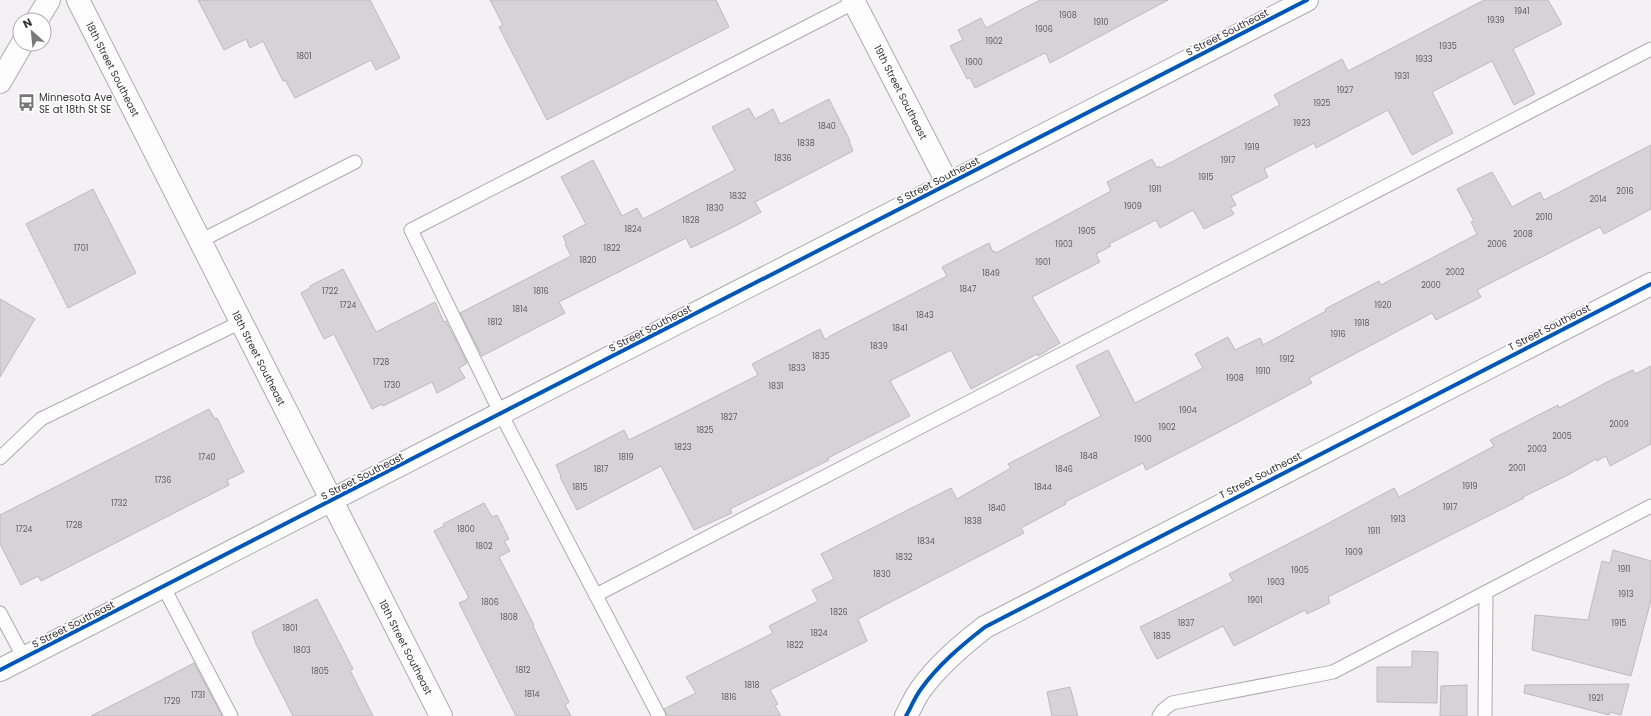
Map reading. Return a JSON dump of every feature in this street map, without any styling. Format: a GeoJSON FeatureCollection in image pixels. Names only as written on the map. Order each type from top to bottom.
{"type":"FeatureCollection","features":[{"type":"Feature","properties":{"kind":"street"},"geometry":{"type":"LineString","coordinates":[[42,12],[49,0]]}},
{"type":"Feature","properties":{"kind":"street","name":"18th Street Southeast"},"geometry":{"type":"LineString","coordinates":[[78,0],[441,716]]}},
{"type":"Feature","properties":{"kind":"street","name":"S Street Southeast"},"geometry":{"type":"LineString","coordinates":[[0,670],[1307,0]]}},
{"type":"Feature","properties":{"kind":"street","name":"19th Street Southeast"},"geometry":{"type":"LineString","coordinates":[[856,1],[948,184]]}},
{"type":"Feature","properties":{"kind":"street"},"geometry":{"type":"LineString","coordinates":[[0,82],[17,52]]}},
{"type":"Feature","properties":{"kind":"street","name":"T Street Southeast"},"geometry":{"type":"LineString","coordinates":[[909,714],[921,689],[932,676],[957,650],[985,627],[1651,284]]}},
{"type":"Feature","properties":{"kind":"lane"},"geometry":{"type":"LineString","coordinates":[[658,716],[501,414],[411,230],[856,1]]}},
{"type":"Feature","properties":{"kind":"lane"},"geometry":{"type":"LineString","coordinates":[[596,595],[1651,49]]}},
{"type":"Feature","properties":{"kind":"lane"},"geometry":{"type":"LineString","coordinates":[[200,241],[355,162]]}},
{"type":"Feature","properties":{"kind":"lane"},"geometry":{"type":"LineString","coordinates":[[0,458],[41,419],[241,322]]}},
{"type":"Feature","properties":{"kind":"lane"},"geometry":{"type":"LineString","coordinates":[[1159,716],[1162,711],[1172,703],[1333,672],[1651,506]]}},
{"type":"Feature","properties":{"kind":"lane"},"geometry":{"type":"LineString","coordinates":[[163,586],[231,716]]}},
{"type":"Feature","properties":{"kind":"lane"},"geometry":{"type":"LineString","coordinates":[[1485,716],[1486,592]]}},
{"type":"Feature","properties":{"kind":"lane"},"geometry":{"type":"LineString","coordinates":[[0,613],[24,658]]}},
{"type":"Feature","properties":{"kind":"building"},"geometry":{"type":"Polygon","coordinates":[[[198,0],[370,0],[400,58],[376,70],[371,60],[295,98],[285,80],[283,81],[263,41],[250,48],[246,39],[224,50],[198,0]]]}},
{"type":"Feature","properties":{"kind":"building"},"geometry":{"type":"Polygon","coordinates":[[[490,0],[716,0],[729,27],[547,120],[499,27],[503,25],[490,0]]]}},
{"type":"Feature","properties":{"kind":"building"},"geometry":{"type":"Polygon","coordinates":[[[1040,0],[1168,0],[1050,63],[1046,53],[1043,54],[975,88],[970,78],[967,79],[950,46],[963,40],[958,30],[981,18],[986,28],[1040,0]]]}},
{"type":"Feature","properties":{"kind":"building"},"geometry":{"type":"Polygon","coordinates":[[[1484,0],[1548,0],[1562,24],[1513,49],[1535,94],[1514,105],[1492,61],[1432,92],[1453,133],[1412,155],[1388,110],[1316,148],[1314,143],[1264,169],[1268,177],[1231,196],[1236,205],[1230,208],[1234,214],[1204,229],[1193,210],[1160,228],[1156,220],[1109,244],[1111,246],[1096,254],[1100,262],[1032,297],[1060,343],[1038,356],[1037,354],[971,389],[951,350],[890,381],[910,416],[828,458],[829,460],[730,509],[732,513],[694,530],[661,466],[577,510],[560,477],[561,476],[556,465],[624,430],[629,440],[758,375],[752,364],[820,329],[825,340],[830,336],[947,276],[942,267],[989,243],[993,252],[995,251],[996,253],[1111,191],[1107,182],[1152,159],[1157,168],[1159,166],[1160,168],[1280,105],[1274,95],[1342,59],[1348,71],[1484,0]]]}},
{"type":"Feature","properties":{"kind":"building"},"geometry":{"type":"Polygon","coordinates":[[[829,99],[850,141],[853,151],[755,202],[761,212],[739,224],[691,248],[686,238],[559,302],[565,313],[482,356],[460,313],[571,256],[563,236],[586,224],[561,177],[593,160],[622,216],[637,208],[643,219],[735,170],[712,127],[749,108],[755,119],[773,109],[780,124],[829,99]]]}},
{"type":"Feature","properties":{"kind":"building"},"geometry":{"type":"Polygon","coordinates":[[[1651,145],[1651,209],[1604,234],[1600,227],[1477,290],[1481,297],[1436,320],[1432,313],[1309,378],[1312,383],[1146,470],[1143,463],[1065,502],[1066,504],[1021,528],[1024,533],[858,619],[867,641],[770,690],[778,704],[775,706],[781,716],[667,716],[664,709],[696,693],[686,677],[773,633],[769,626],[818,601],[812,590],[834,579],[821,554],[951,488],[957,499],[1011,468],[1008,464],[1101,416],[1076,366],[1108,350],[1135,403],[1203,368],[1195,354],[1228,337],[1235,350],[1260,338],[1263,345],[1326,311],[1325,309],[1379,281],[1381,285],[1477,234],[1471,222],[1474,221],[1457,189],[1492,172],[1512,207],[1540,192],[1544,200],[1651,145]]]}},
{"type":"Feature","properties":{"kind":"building"},"geometry":{"type":"Polygon","coordinates":[[[93,189],[136,273],[68,308],[26,224],[93,189]]]}},
{"type":"Feature","properties":{"kind":"building"},"geometry":{"type":"Polygon","coordinates":[[[343,269],[376,332],[435,302],[444,322],[446,321],[467,363],[459,368],[465,378],[437,393],[432,382],[383,406],[382,404],[372,409],[334,334],[324,339],[301,293],[310,288],[310,286],[343,269]]]}},
{"type":"Feature","properties":{"kind":"building"},"geometry":{"type":"Polygon","coordinates":[[[0,299],[35,319],[0,377],[0,299]]]}},
{"type":"Feature","properties":{"kind":"building"},"geometry":{"type":"Polygon","coordinates":[[[1651,366],[1651,444],[1610,466],[1606,456],[1597,461],[1596,459],[1568,475],[1523,497],[1524,498],[1328,597],[1330,603],[1307,614],[1305,610],[1234,646],[1223,626],[1157,659],[1140,627],[1233,581],[1229,574],[1394,488],[1399,497],[1494,446],[1490,440],[1558,405],[1559,408],[1633,370],[1635,374],[1651,366]]]}},
{"type":"Feature","properties":{"kind":"building"},"geometry":{"type":"Polygon","coordinates":[[[209,409],[215,419],[217,418],[244,472],[227,480],[229,485],[41,581],[38,576],[21,585],[0,544],[0,515],[209,409]]]}},
{"type":"Feature","properties":{"kind":"building"},"geometry":{"type":"Polygon","coordinates":[[[484,503],[492,517],[497,515],[509,539],[504,541],[510,551],[499,557],[534,625],[533,626],[569,702],[565,705],[571,716],[516,716],[459,603],[468,599],[468,596],[434,531],[444,526],[443,524],[484,503]]]}},
{"type":"Feature","properties":{"kind":"building"},"geometry":{"type":"Polygon","coordinates":[[[1613,550],[1651,561],[1651,600],[1631,676],[1532,650],[1535,615],[1588,620],[1602,561],[1610,563],[1613,550]]]}},
{"type":"Feature","properties":{"kind":"building"},"geometry":{"type":"Polygon","coordinates":[[[317,599],[353,669],[350,670],[373,716],[293,716],[256,644],[252,632],[317,599]]]}},
{"type":"Feature","properties":{"kind":"building"},"geometry":{"type":"Polygon","coordinates":[[[1412,651],[1438,652],[1437,703],[1377,702],[1377,667],[1412,667],[1412,651]]]}},
{"type":"Feature","properties":{"kind":"building"},"geometry":{"type":"Polygon","coordinates":[[[194,663],[222,716],[91,716],[152,685],[194,663]]]}},
{"type":"Feature","properties":{"kind":"building"},"geometry":{"type":"Polygon","coordinates":[[[1629,684],[1621,715],[1610,712],[1609,715],[1524,693],[1525,685],[1629,684]]]}},
{"type":"Feature","properties":{"kind":"building"},"geometry":{"type":"Polygon","coordinates":[[[1467,685],[1467,716],[1440,716],[1441,686],[1467,685]]]}},
{"type":"Feature","properties":{"kind":"building"},"geometry":{"type":"Polygon","coordinates":[[[1070,687],[1078,716],[1052,716],[1047,692],[1070,687]]]}},
{"type":"Feature","properties":{"kind":"cycle path"},"geometry":{"type":"LineString","coordinates":[[0,670],[1307,0]]}},
{"type":"Feature","properties":{"kind":"cycle path"},"geometry":{"type":"LineString","coordinates":[[906,716],[919,692],[935,672],[959,648],[985,627],[1651,284]]}},
{"type":"Feature","properties":{"kind":"place","name":"Minnesota Ave SE at 18th St SE"},"geometry":{"type":"Point","coordinates":[26,103]}}]}
